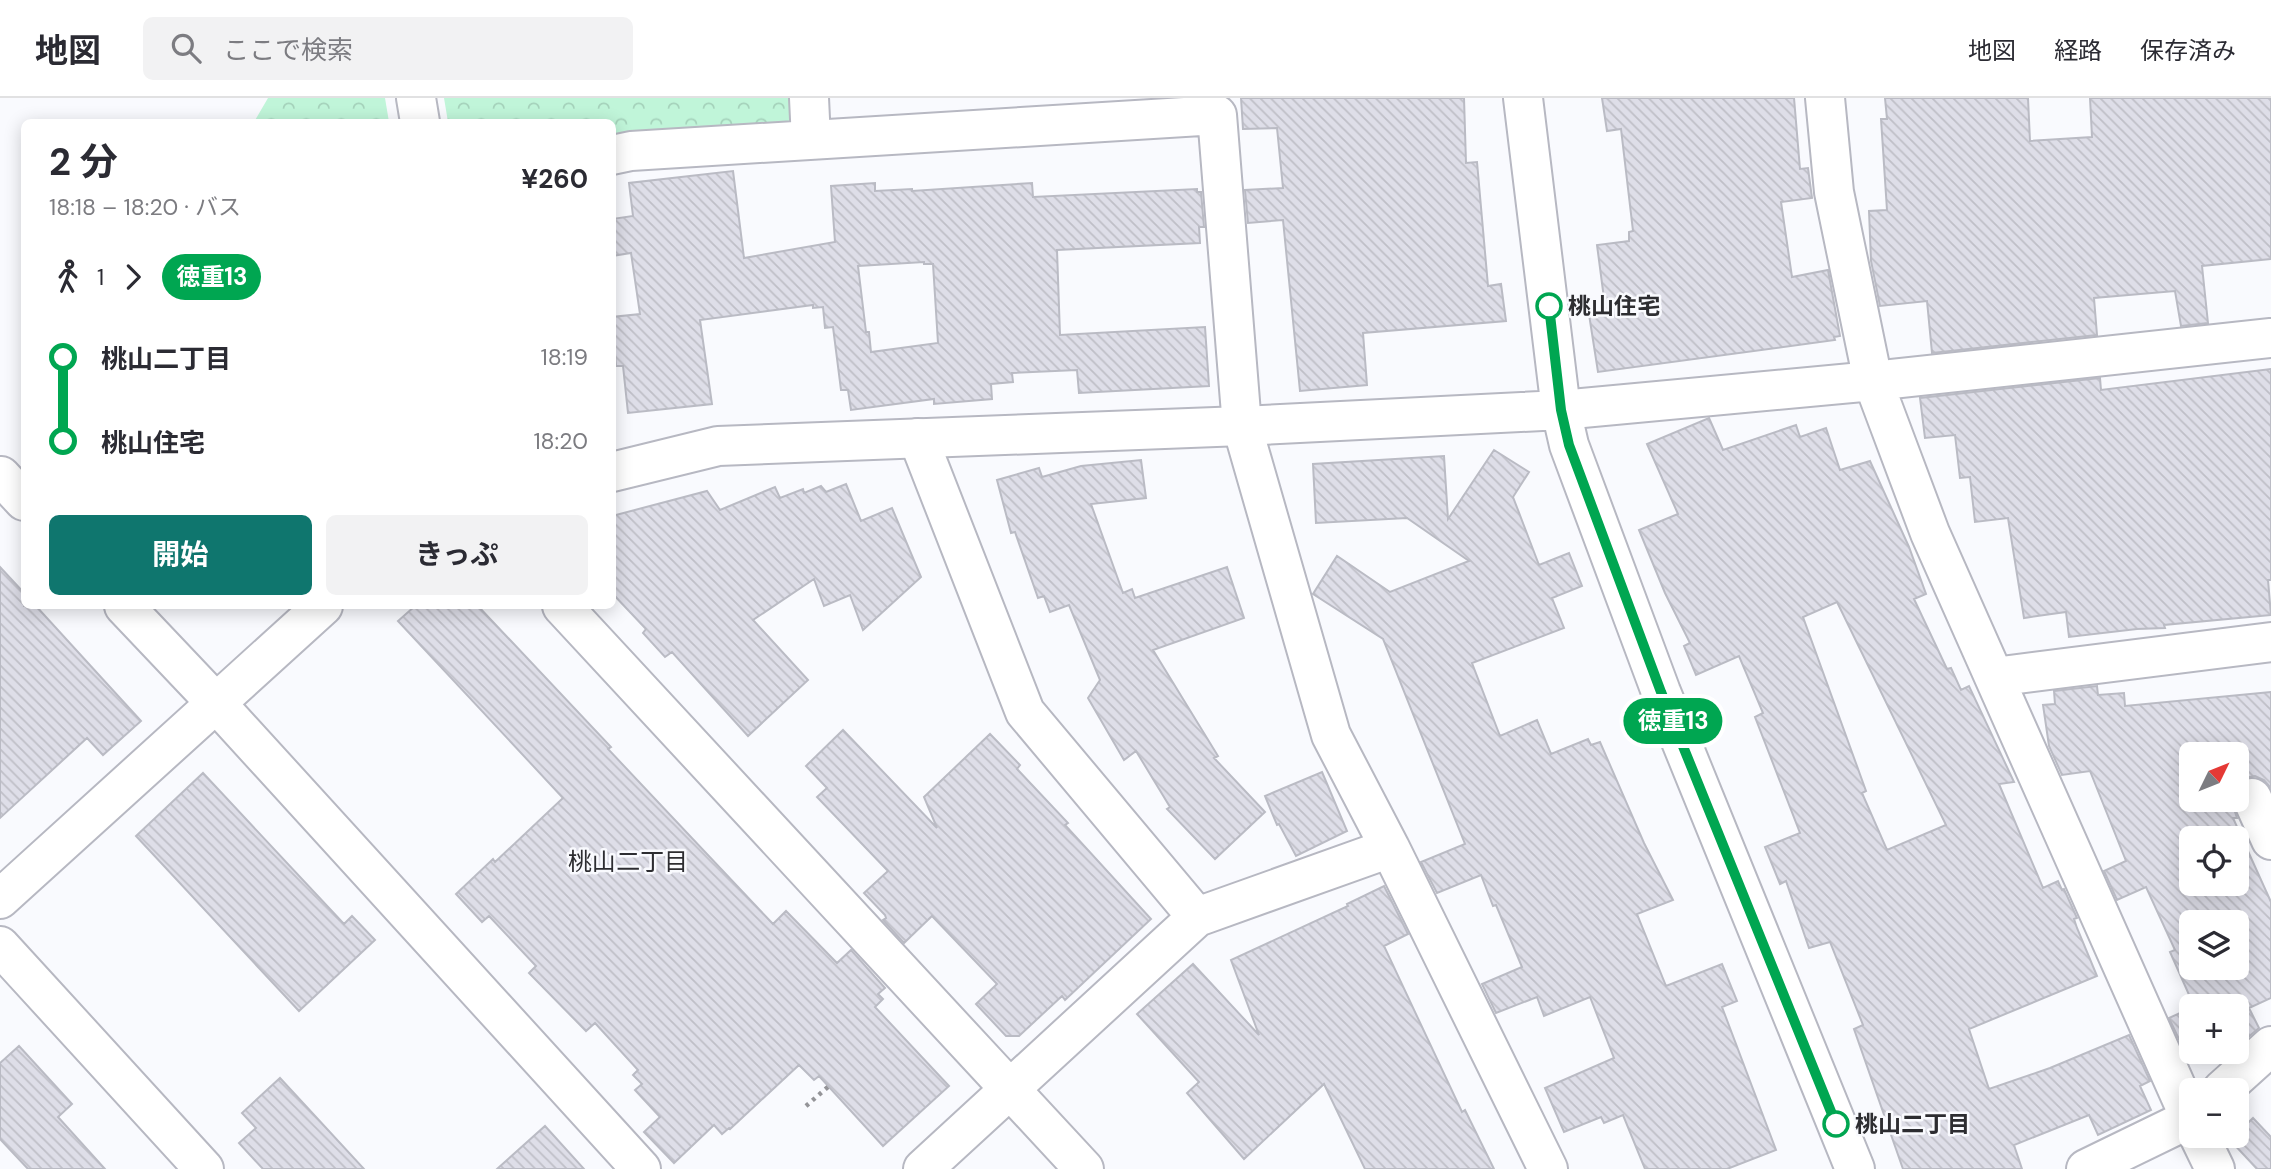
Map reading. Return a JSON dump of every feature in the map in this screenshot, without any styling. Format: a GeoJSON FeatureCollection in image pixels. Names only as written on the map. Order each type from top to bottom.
{"type":"FeatureCollection","features":[{"type":"Feature","properties":{"kind":"street"},"geometry":{"type":"LineString","coordinates":[[416,98],[420,119]]}},
{"type":"Feature","properties":{"kind":"street"},"geometry":{"type":"LineString","coordinates":[[808,98],[811,140]]}},
{"type":"Feature","properties":{"kind":"street"},"geometry":{"type":"LineString","coordinates":[[1523,98],[1561,410],[1569,445],[1661,692],[1855,1169]]}},
{"type":"Feature","properties":{"kind":"street"},"geometry":{"type":"LineString","coordinates":[[1825,98],[1834,192],[1873,381],[1930,533],[2179,1092]]}},
{"type":"Feature","properties":{"kind":"street"},"geometry":{"type":"LineString","coordinates":[[616,154],[1216,107],[1242,426],[1331,735],[1390,848],[1548,1169]]}},
{"type":"Feature","properties":{"kind":"street"},"geometry":{"type":"LineString","coordinates":[[616,471],[718,446],[1242,426],[1561,410],[1873,381],[2271,338]]}},
{"type":"Feature","properties":{"kind":"street"},"geometry":{"type":"LineString","coordinates":[[918,438],[1025,712],[1196,917]]}},
{"type":"Feature","properties":{"kind":"street"},"geometry":{"type":"LineString","coordinates":[[127,609],[641,1169]]}},
{"type":"Feature","properties":{"kind":"street"},"geometry":{"type":"LineString","coordinates":[[0,899],[320,609]]}},
{"type":"Feature","properties":{"kind":"street"},"geometry":{"type":"LineString","coordinates":[[565,609],[1084,1169]]}},
{"type":"Feature","properties":{"kind":"street"},"geometry":{"type":"LineString","coordinates":[[1994,677],[2271,642]]}},
{"type":"Feature","properties":{"kind":"street"},"geometry":{"type":"LineString","coordinates":[[2252,798],[2271,840]]}},
{"type":"Feature","properties":{"kind":"street"},"geometry":{"type":"LineString","coordinates":[[923,1169],[1196,917],[1390,848]]}},
{"type":"Feature","properties":{"kind":"street"},"geometry":{"type":"LineString","coordinates":[[0,946],[204,1169]]}},
{"type":"Feature","properties":{"kind":"street"},"geometry":{"type":"LineString","coordinates":[[2235,1078],[2271,1046]]}},
{"type":"Feature","properties":{"kind":"street"},"geometry":{"type":"LineString","coordinates":[[2086,1169],[2179,1125]]}},
{"type":"Feature","properties":{"kind":"street"},"geometry":{"type":"LineString","coordinates":[[2205,1148],[2215,1169]]}},
{"type":"Feature","properties":{"kind":"path"},"geometry":{"type":"LineString","coordinates":[[806,1106],[828,1086]]}},
{"type":"Feature","properties":{"kind":"green space"},"geometry":{"type":"Polygon","coordinates":[[[268,98],[385,98],[388,119],[256,119],[268,98]]]}},
{"type":"Feature","properties":{"kind":"green space"},"geometry":{"type":"Polygon","coordinates":[[[444,98],[800,98],[788,125],[616,137],[616,119],[448,119],[444,98]]]}},
{"type":"Feature","properties":{"kind":"building"},"geometry":{"type":"Polygon","coordinates":[[[1241,98],[1464,98],[1466,163],[1477,162],[1488,286],[1501,284],[1506,321],[1363,333],[1367,385],[1300,391],[1283,220],[1248,223],[1245,190],[1283,188],[1277,128],[1243,129],[1241,98]]]}},
{"type":"Feature","properties":{"kind":"building"},"geometry":{"type":"Polygon","coordinates":[[[1602,98],[1794,98],[1800,169],[1808,168],[1812,198],[1781,202],[1792,277],[1828,270],[1840,336],[1834,337],[1835,340],[1598,372],[1588,308],[1605,306],[1597,245],[1629,241],[1629,232],[1633,231],[1621,129],[1607,131],[1602,98]]]}},
{"type":"Feature","properties":{"kind":"building"},"geometry":{"type":"Polygon","coordinates":[[[1885,98],[2028,98],[2030,141],[2092,137],[2090,98],[2271,98],[2271,259],[2202,266],[2208,323],[2181,326],[2175,291],[2094,298],[2097,335],[1932,353],[1927,301],[1880,306],[1871,261],[1869,211],[1887,210],[1881,119],[1887,119],[1885,98]]]}},
{"type":"Feature","properties":{"kind":"building"},"geometry":{"type":"Polygon","coordinates":[[[733,171],[744,258],[835,242],[831,186],[875,183],[875,191],[912,191],[1032,183],[1033,197],[1197,189],[1197,192],[1201,192],[1204,227],[1199,227],[1200,243],[1057,250],[1060,335],[1205,327],[1209,386],[1079,393],[1077,370],[1012,373],[1013,382],[991,384],[992,399],[934,404],[934,399],[851,410],[848,390],[841,390],[833,327],[825,328],[823,307],[813,308],[813,305],[700,320],[712,404],[628,413],[623,366],[616,366],[616,317],[640,314],[631,253],[616,255],[616,218],[633,216],[629,183],[733,171]],[[924,262],[858,266],[871,352],[938,343],[933,264],[924,262]]]}},
{"type":"Feature","properties":{"kind":"building"},"geometry":{"type":"Polygon","coordinates":[[[2271,369],[2271,580],[2268,580],[2271,615],[2069,637],[2066,612],[2024,618],[2008,518],[1975,522],[1970,477],[1960,478],[1955,435],[1925,438],[1920,398],[2100,378],[2101,390],[2271,369]]]}},
{"type":"Feature","properties":{"kind":"building"},"geometry":{"type":"Polygon","coordinates":[[[1709,418],[1723,450],[1796,425],[1800,437],[1826,428],[1840,470],[1870,461],[1909,547],[1926,594],[1914,599],[1947,669],[1951,668],[1961,690],[1969,686],[2014,782],[1999,784],[2043,888],[2058,881],[2062,890],[2064,889],[2097,976],[1969,1029],[1989,1089],[2050,1068],[2129,1035],[2150,1081],[2140,1086],[2151,1110],[2098,1135],[2089,1115],[2014,1145],[2022,1169],[1903,1169],[1854,1029],[1863,1025],[1830,942],[1809,948],[1786,881],[1780,884],[1765,847],[1800,833],[1755,717],[1763,713],[1739,656],[1696,675],[1684,646],[1690,643],[1665,593],[1639,530],[1678,514],[1647,444],[1709,418]],[[1837,602],[1803,617],[1866,791],[1862,793],[1887,850],[1946,825],[1837,602]]]}},
{"type":"Feature","properties":{"kind":"building"},"geometry":{"type":"Polygon","coordinates":[[[1494,450],[1529,472],[1513,497],[1539,565],[1569,553],[1582,586],[1552,598],[1564,628],[1472,663],[1500,736],[1537,720],[1551,754],[1588,739],[1591,745],[1600,742],[1644,843],[1673,900],[1637,914],[1666,986],[1722,964],[1737,1001],[1722,1007],[1776,1150],[1727,1169],[1645,1169],[1623,1115],[1604,1123],[1601,1117],[1564,1132],[1545,1088],[1614,1058],[1590,997],[1544,1016],[1537,997],[1496,1013],[1482,984],[1522,967],[1481,875],[1437,893],[1421,862],[1465,844],[1383,639],[1313,594],[1337,556],[1390,592],[1469,561],[1407,518],[1316,523],[1313,464],[1444,456],[1448,519],[1494,450]]]}},
{"type":"Feature","properties":{"kind":"building"},"geometry":{"type":"Polygon","coordinates":[[[1141,460],[1146,498],[1091,504],[1123,593],[1132,589],[1135,598],[1227,567],[1244,618],[1153,650],[1218,756],[1214,758],[1265,812],[1215,859],[1167,809],[1170,807],[1136,751],[1124,760],[1088,698],[1100,680],[1069,605],[1050,612],[1044,596],[1038,598],[1015,532],[1011,533],[997,480],[1039,468],[1042,477],[1081,466],[1141,460]]]}},
{"type":"Feature","properties":{"kind":"building"},"geometry":{"type":"Polygon","coordinates":[[[846,484],[861,521],[892,508],[921,577],[863,630],[850,595],[824,606],[814,579],[753,620],[808,680],[748,736],[672,652],[665,657],[643,633],[646,629],[616,597],[616,515],[707,491],[720,510],[775,487],[780,498],[803,489],[804,493],[821,486],[826,492],[846,484]]]}},
{"type":"Feature","properties":{"kind":"building"},"geometry":{"type":"Polygon","coordinates":[[[0,567],[21,590],[21,609],[39,609],[141,721],[103,755],[87,738],[0,818],[0,567]]]}},
{"type":"Feature","properties":{"kind":"building"},"geometry":{"type":"Polygon","coordinates":[[[412,609],[481,609],[773,924],[786,911],[837,963],[851,950],[885,988],[878,994],[883,999],[875,1007],[949,1086],[883,1146],[819,1076],[814,1080],[799,1065],[730,1129],[722,1134],[714,1125],[674,1163],[644,1132],[660,1117],[635,1090],[642,1084],[633,1075],[638,1070],[595,1023],[586,1031],[529,973],[536,966],[489,916],[482,922],[456,894],[493,859],[495,862],[563,798],[398,621],[412,609]]]}},
{"type":"Feature","properties":{"kind":"building"},"geometry":{"type":"Polygon","coordinates":[[[2097,686],[2098,695],[2124,693],[2125,706],[2271,692],[2271,788],[2264,780],[2255,776],[2249,777],[2249,742],[2179,742],[2179,812],[2235,812],[2237,818],[2233,818],[2237,826],[2179,826],[2179,896],[2249,896],[2249,853],[2271,902],[2271,998],[2249,1008],[2249,994],[2189,994],[2182,980],[2249,980],[2249,910],[2179,910],[2179,972],[2170,952],[2175,950],[2146,887],[2117,900],[2104,871],[2126,861],[2090,771],[2062,775],[2049,746],[2043,705],[2055,704],[2054,691],[2097,686]]]}},
{"type":"Feature","properties":{"kind":"building"},"geometry":{"type":"Polygon","coordinates":[[[843,730],[937,828],[924,797],[990,734],[1020,765],[1017,769],[1068,823],[1065,825],[1151,919],[1065,1000],[1062,996],[1019,1036],[1006,1036],[976,1004],[997,984],[932,916],[904,943],[883,920],[885,915],[864,893],[888,871],[817,797],[827,788],[806,766],[843,730]]]}},
{"type":"Feature","properties":{"kind":"building"},"geometry":{"type":"Polygon","coordinates":[[[1322,772],[1347,831],[1296,856],[1279,824],[1277,825],[1265,796],[1322,772]]]}},
{"type":"Feature","properties":{"kind":"building"},"geometry":{"type":"Polygon","coordinates":[[[203,773],[344,924],[352,916],[375,940],[299,1011],[136,836],[203,773]]]}},
{"type":"Feature","properties":{"kind":"building"},"geometry":{"type":"Polygon","coordinates":[[[1384,886],[1408,934],[1384,946],[1462,1112],[1465,1110],[1494,1169],[1365,1169],[1324,1084],[1244,1159],[1187,1093],[1199,1082],[1137,1014],[1193,964],[1259,1035],[1231,960],[1348,906],[1347,904],[1384,886]]]}},
{"type":"Feature","properties":{"kind":"building"},"geometry":{"type":"Polygon","coordinates":[[[2249,1008],[2259,1028],[2249,1036],[2249,1008]]]}},
{"type":"Feature","properties":{"kind":"building"},"geometry":{"type":"Polygon","coordinates":[[[2179,1013],[2179,1040],[2169,1018],[2179,1013]]]}},
{"type":"Feature","properties":{"kind":"building"},"geometry":{"type":"Polygon","coordinates":[[[19,1046],[72,1104],[58,1117],[105,1169],[28,1169],[0,1139],[0,1063],[19,1046]]]}},
{"type":"Feature","properties":{"kind":"building"},"geometry":{"type":"Polygon","coordinates":[[[280,1078],[364,1169],[263,1169],[239,1143],[256,1128],[242,1113],[280,1078]]]}},
{"type":"Feature","properties":{"kind":"building"},"geometry":{"type":"Polygon","coordinates":[[[2253,1118],[2271,1137],[2271,1169],[2257,1169],[2237,1148],[2249,1148],[2249,1122],[2253,1118]]]}},
{"type":"Feature","properties":{"kind":"building"},"geometry":{"type":"Polygon","coordinates":[[[545,1126],[584,1169],[497,1169],[545,1126]]]}},
{"type":"Feature","properties":{"kind":"bus line","name":"徳重13"},"geometry":{"type":"LineString","coordinates":[[1549,306],[1561,410],[1569,445],[1661,692],[1836,1124]]}},
{"type":"Feature","properties":{"kind":"place","name":"桃山住宅"},"geometry":{"type":"Point","coordinates":[1549,306]}},
{"type":"Feature","properties":{"kind":"place","name":"桃山二丁目"},"geometry":{"type":"Point","coordinates":[1836,1124]}},
{"type":"Feature","properties":{"kind":"district","name":"桃山二丁目"},"geometry":{"type":"Point","coordinates":[628,861]}}]}
